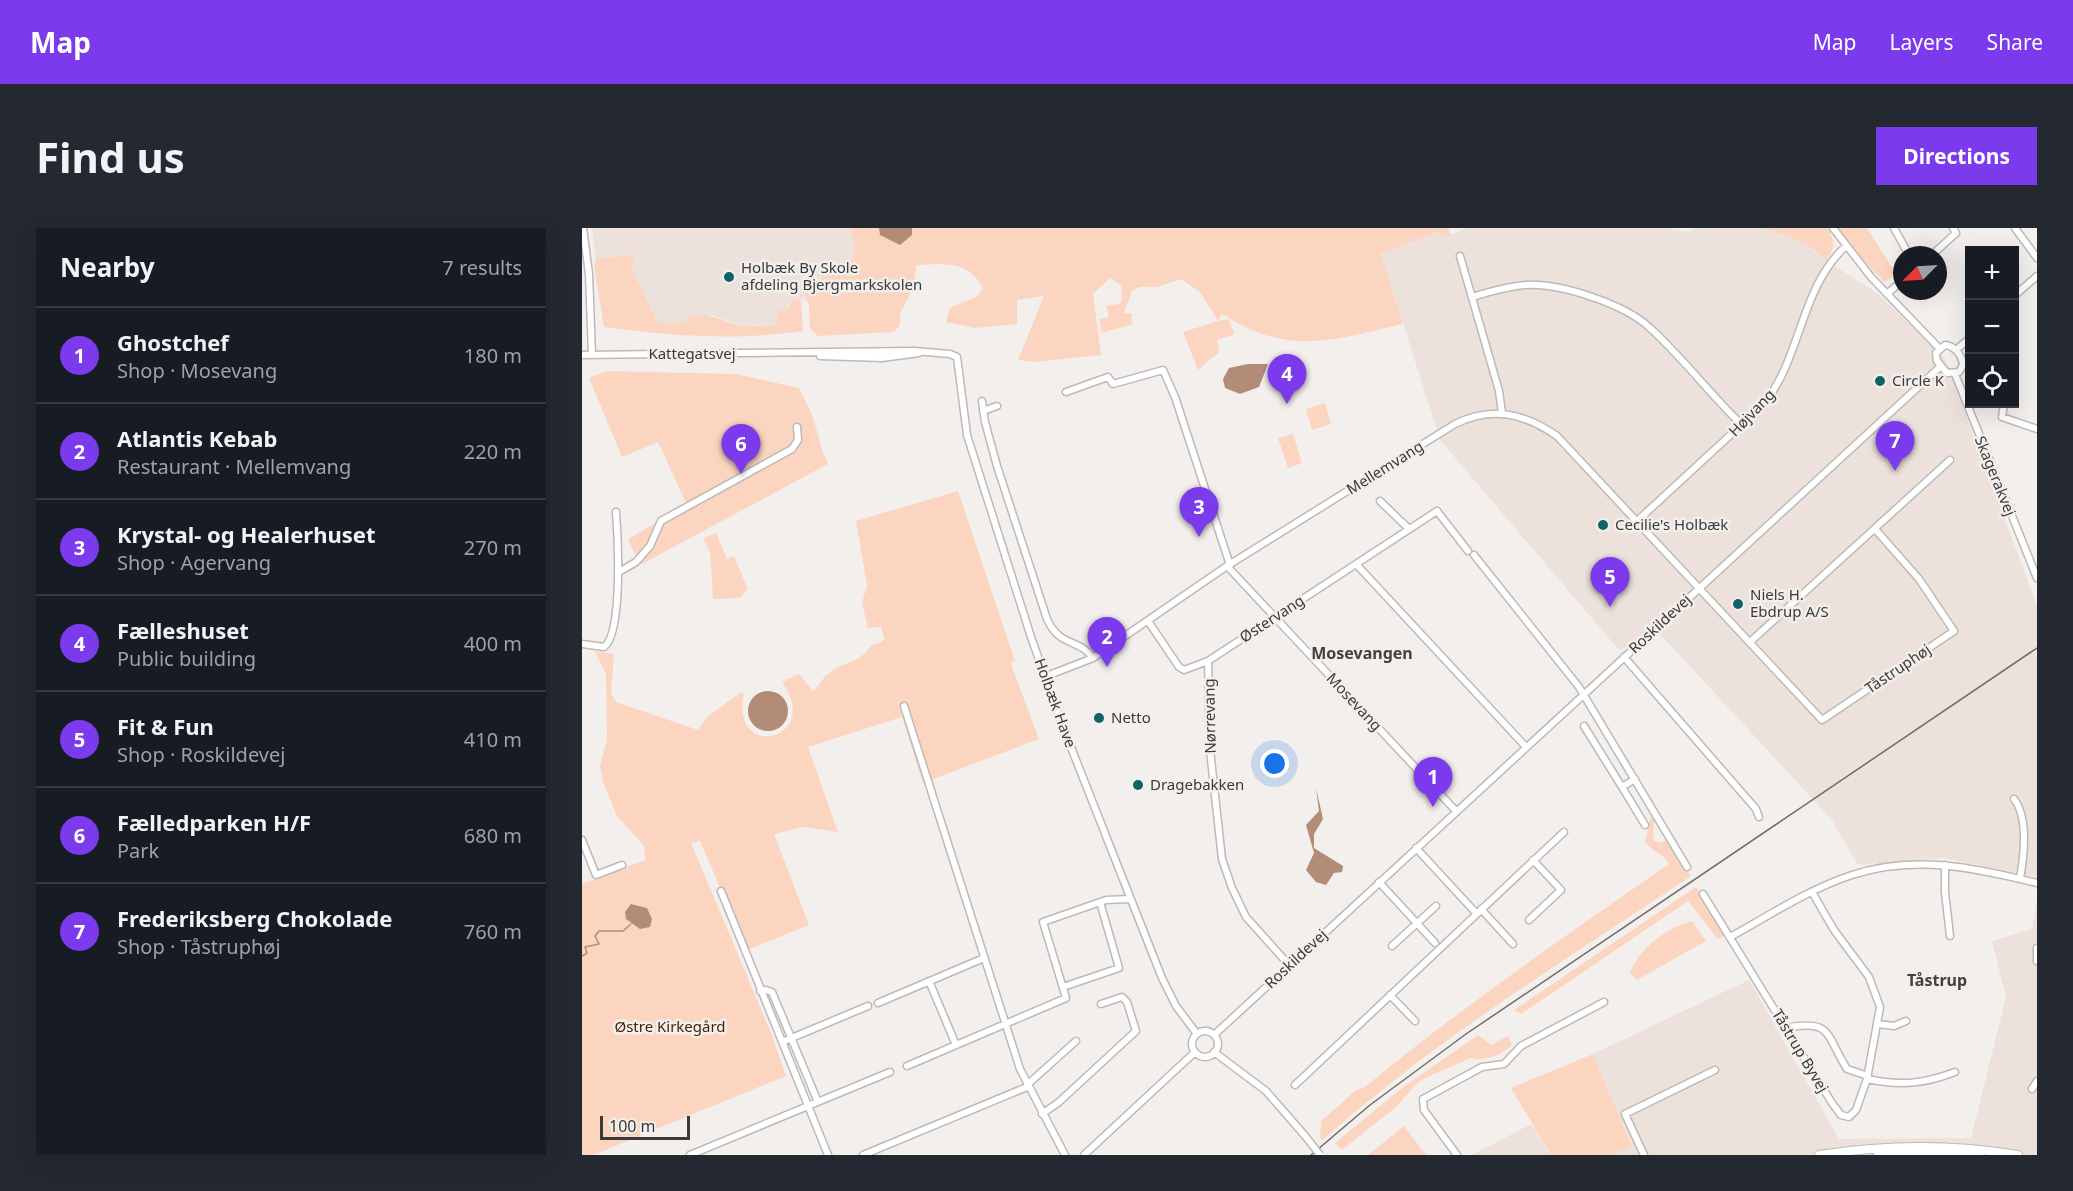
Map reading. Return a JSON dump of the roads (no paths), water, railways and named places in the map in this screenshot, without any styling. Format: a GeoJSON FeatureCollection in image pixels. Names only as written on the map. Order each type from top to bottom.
{"type":"FeatureCollection","features":[{"type":"Feature","properties":{"kind":"main road"},"geometry":{"type":"LineString","coordinates":[[1819,1155],[1906,1147],[1960,1148],[2018,1155]]}},
{"type":"Feature","properties":{"kind":"main road"},"geometry":{"type":"LineString","coordinates":[[1878,1155],[1981,1155]]}},
{"type":"Feature","properties":{"kind":"street"},"geometry":{"type":"LineString","coordinates":[[583,228],[589,274],[592,355]]}},
{"type":"Feature","properties":{"kind":"street"},"geometry":{"type":"LineString","coordinates":[[1833,228],[1887,294],[1939,348]]}},
{"type":"Feature","properties":{"kind":"street"},"geometry":{"type":"LineString","coordinates":[[1894,228],[1904,246]]}},
{"type":"Feature","properties":{"kind":"street"},"geometry":{"type":"LineString","coordinates":[[1942,246],[1956,233],[1953,228]]}},
{"type":"Feature","properties":{"kind":"street"},"geometry":{"type":"LineString","coordinates":[[2015,228],[2037,258]]}},
{"type":"Feature","properties":{"kind":"street","name":"Højvang"},"geometry":{"type":"LineString","coordinates":[[1636,522],[1742,425],[1776,388],[1786,370],[1820,276],[1846,246]]}},
{"type":"Feature","properties":{"kind":"street"},"geometry":{"type":"LineString","coordinates":[[1460,256],[1499,391],[1502,412]]}},
{"type":"Feature","properties":{"kind":"street"},"geometry":{"type":"LineString","coordinates":[[2019,292],[2037,276]]}},
{"type":"Feature","properties":{"kind":"street"},"geometry":{"type":"LineString","coordinates":[[1472,297],[1519,285],[1532,285],[1561,289],[1621,308],[1649,326],[1742,425]]}},
{"type":"Feature","properties":{"kind":"street"},"geometry":{"type":"LineString","coordinates":[[1887,294],[1893,289]]}},
{"type":"Feature","properties":{"kind":"street"},"geometry":{"type":"LineString","coordinates":[[1956,350],[1965,342]]}},
{"type":"Feature","properties":{"kind":"street"},"geometry":{"type":"LineString","coordinates":[[1949,346],[1956,350],[1964,365],[1955,374],[1947,373],[1941,366],[1936,357],[1939,348],[1949,346]]}},
{"type":"Feature","properties":{"kind":"street","name":"Kattegatsvej"},"geometry":{"type":"LineString","coordinates":[[582,355],[909,351],[950,354],[957,357]]}},
{"type":"Feature","properties":{"kind":"street","name":"Kattegatsvej"},"geometry":{"type":"LineString","coordinates":[[801,354],[838,358],[882,358],[919,353]]}},
{"type":"Feature","properties":{"kind":"street","name":"Holbæk Have"},"geometry":{"type":"LineString","coordinates":[[957,357],[967,435],[1044,677],[1129,898],[1168,991],[1197,1034]]}},
{"type":"Feature","properties":{"kind":"street","name":"Roskildevej"},"geometry":{"type":"LineString","coordinates":[[1214,1035],[1941,366]]}},
{"type":"Feature","properties":{"kind":"street"},"geometry":{"type":"LineString","coordinates":[[1066,392],[1108,377],[1113,384],[1163,370],[1169,388],[1175,397],[1229,566]]}},
{"type":"Feature","properties":{"kind":"street","name":"Skagerakvej"},"geometry":{"type":"LineString","coordinates":[[1955,374],[2037,578]]}},
{"type":"Feature","properties":{"kind":"street"},"geometry":{"type":"LineString","coordinates":[[982,400],[997,466],[1047,619],[1057,635],[1086,649],[1093,658]]}},
{"type":"Feature","properties":{"kind":"street"},"geometry":{"type":"LineString","coordinates":[[983,411],[997,406]]}},
{"type":"Feature","properties":{"kind":"street"},"geometry":{"type":"LineString","coordinates":[[2003,408],[2002,417],[2037,429]]}},
{"type":"Feature","properties":{"kind":"street","name":"Mellemvang"},"geometry":{"type":"LineString","coordinates":[[1044,677],[1093,658],[1229,566],[1455,424],[1474,416],[1502,412],[1532,421],[1557,436],[1699,588]]}},
{"type":"Feature","properties":{"kind":"street"},"geometry":{"type":"LineString","coordinates":[[619,572],[636,562],[650,546],[661,521],[792,449],[798,438],[797,427]]}},
{"type":"Feature","properties":{"kind":"street"},"geometry":{"type":"LineString","coordinates":[[1750,642],[1950,460]]}},
{"type":"Feature","properties":{"kind":"street"},"geometry":{"type":"LineString","coordinates":[[1380,501],[1409,529]]}},
{"type":"Feature","properties":{"kind":"street","name":"Østervang"},"geometry":{"type":"LineString","coordinates":[[1148,621],[1182,670],[1208,661],[1437,511],[1583,694]]}},
{"type":"Feature","properties":{"kind":"street"},"geometry":{"type":"LineString","coordinates":[[582,644],[604,647],[610,642],[619,572],[616,512]]}},
{"type":"Feature","properties":{"kind":"street","name":"Tåstruphøj"},"geometry":{"type":"LineString","coordinates":[[1699,588],[1822,720],[1954,631],[1919,579],[1875,529]]}},
{"type":"Feature","properties":{"kind":"street"},"geometry":{"type":"LineString","coordinates":[[1356,564],[1526,747]]}},
{"type":"Feature","properties":{"kind":"street","name":"Mosevang"},"geometry":{"type":"LineString","coordinates":[[1229,566],[1273,618],[1456,811]]}},
{"type":"Feature","properties":{"kind":"street"},"geometry":{"type":"LineString","coordinates":[[1624,657],[1751,803],[1759,817]]}},
{"type":"Feature","properties":{"kind":"street","name":"Nørrevang"},"geometry":{"type":"LineString","coordinates":[[1208,661],[1210,750],[1222,862],[1244,914],[1289,965]]}},
{"type":"Feature","properties":{"kind":"street"},"geometry":{"type":"LineString","coordinates":[[1583,694],[1688,867]]}},
{"type":"Feature","properties":{"kind":"street"},"geometry":{"type":"LineString","coordinates":[[904,706],[965,904],[1027,1086],[1065,1155]]}},
{"type":"Feature","properties":{"kind":"street"},"geometry":{"type":"LineString","coordinates":[[1584,726],[1645,825]]}},
{"type":"Feature","properties":{"kind":"street"},"geometry":{"type":"LineString","coordinates":[[1622,787],[1635,779]]}},
{"type":"Feature","properties":{"kind":"street"},"geometry":{"type":"LineString","coordinates":[[2014,799],[2020,806],[2023,834],[2020,879]]}},
{"type":"Feature","properties":{"kind":"street"},"geometry":{"type":"LineString","coordinates":[[1295,1086],[1390,995],[1437,945],[1479,911],[1564,832]]}},
{"type":"Feature","properties":{"kind":"street"},"geometry":{"type":"LineString","coordinates":[[582,840],[596,875],[622,865]]}},
{"type":"Feature","properties":{"kind":"street"},"geometry":{"type":"LineString","coordinates":[[1416,848],[1513,944]]}},
{"type":"Feature","properties":{"kind":"street"},"geometry":{"type":"LineString","coordinates":[[1529,920],[1561,890],[1533,860]]}},
{"type":"Feature","properties":{"kind":"street"},"geometry":{"type":"LineString","coordinates":[[1730,937],[1812,892],[1870,870],[1917,864],[1945,865],[2037,883]]}},
{"type":"Feature","properties":{"kind":"street"},"geometry":{"type":"LineString","coordinates":[[1945,865],[1945,892],[1950,936]]}},
{"type":"Feature","properties":{"kind":"street"},"geometry":{"type":"LineString","coordinates":[[1379,882],[1437,945]]}},
{"type":"Feature","properties":{"kind":"street"},"geometry":{"type":"LineString","coordinates":[[721,891],[828,1155]]}},
{"type":"Feature","properties":{"kind":"street","name":"Tåstrup Byvej"},"geometry":{"type":"LineString","coordinates":[[1704,894],[1841,1115],[1849,1117],[1854,1112],[1868,1077],[1878,1024],[1879,1003],[1869,977],[1834,930],[1812,892]]}},
{"type":"Feature","properties":{"kind":"street"},"geometry":{"type":"LineString","coordinates":[[907,1066],[1066,998],[1042,923],[1046,919],[1100,902],[1129,898]]}},
{"type":"Feature","properties":{"kind":"street"},"geometry":{"type":"LineString","coordinates":[[1063,987],[1119,968],[1100,902]]}},
{"type":"Feature","properties":{"kind":"street"},"geometry":{"type":"LineString","coordinates":[[1392,946],[1436,906]]}},
{"type":"Feature","properties":{"kind":"street"},"geometry":{"type":"LineString","coordinates":[[2037,948],[2037,961]]}},
{"type":"Feature","properties":{"kind":"street"},"geometry":{"type":"LineString","coordinates":[[878,1004],[984,958]]}},
{"type":"Feature","properties":{"kind":"street"},"geometry":{"type":"LineString","coordinates":[[929,981],[956,1046]]}},
{"type":"Feature","properties":{"kind":"street"},"geometry":{"type":"LineString","coordinates":[[760,991],[770,990],[772,993],[818,1102]]}},
{"type":"Feature","properties":{"kind":"street"},"geometry":{"type":"LineString","coordinates":[[1390,995],[1415,1021]]}},
{"type":"Feature","properties":{"kind":"street"},"geometry":{"type":"LineString","coordinates":[[1042,1114],[1059,1102],[1137,1031],[1127,1002],[1122,997],[1101,1004]]}},
{"type":"Feature","properties":{"kind":"street"},"geometry":{"type":"LineString","coordinates":[[1457,1155],[1424,1110],[1424,1099],[1482,1067],[1504,1064],[1521,1046],[1604,1002]]}},
{"type":"Feature","properties":{"kind":"street"},"geometry":{"type":"LineString","coordinates":[[782,1042],[868,1006]]}},
{"type":"Feature","properties":{"kind":"street"},"geometry":{"type":"LineString","coordinates":[[1878,1024],[1894,1026],[1906,1021]]}},
{"type":"Feature","properties":{"kind":"street"},"geometry":{"type":"LineString","coordinates":[[1785,1028],[1810,1024],[1820,1027],[1828,1034],[1847,1069],[1868,1077],[1910,1084],[1931,1081],[1955,1072]]}},
{"type":"Feature","properties":{"kind":"street"},"geometry":{"type":"LineString","coordinates":[[1206,1031],[1214,1035],[1217,1046],[1214,1052],[1202,1056],[1195,1052],[1192,1042],[1197,1034],[1206,1031]]}},
{"type":"Feature","properties":{"kind":"street"},"geometry":{"type":"LineString","coordinates":[[863,1155],[1027,1086],[1076,1041]]}},
{"type":"Feature","properties":{"kind":"street"},"geometry":{"type":"LineString","coordinates":[[1084,1155],[1195,1052]]}},
{"type":"Feature","properties":{"kind":"street"},"geometry":{"type":"LineString","coordinates":[[1214,1052],[1266,1091],[1320,1155]]}},
{"type":"Feature","properties":{"kind":"street"},"geometry":{"type":"LineString","coordinates":[[1644,1155],[1625,1114],[1715,1070]]}},
{"type":"Feature","properties":{"kind":"street"},"geometry":{"type":"LineString","coordinates":[[690,1155],[890,1072]]}},
{"type":"Feature","properties":{"kind":"street"},"geometry":{"type":"LineString","coordinates":[[2032,1089],[2037,1081]]}},
{"type":"Feature","properties":{"kind":"waterway"},"geometry":{"type":"LineString","coordinates":[[582,956],[587,953],[585,947],[599,944],[595,936],[599,931],[623,931],[631,924]]}},
{"type":"Feature","properties":{"kind":"railway"},"geometry":{"type":"LineString","coordinates":[[1311,1155],[1370,1105],[1466,1034],[2037,648]]}},
{"type":"Feature","properties":{"kind":"place","name":"Holbæk By Skole afdeling Bjergmarkskolen"},"geometry":{"type":"Point","coordinates":[729,277]}},
{"type":"Feature","properties":{"kind":"place","name":"Circle K"},"geometry":{"type":"Point","coordinates":[1880,381]}},
{"type":"Feature","properties":{"kind":"place","name":"Fælleshuset"},"geometry":{"type":"Point","coordinates":[1287,404]}},
{"type":"Feature","properties":{"kind":"place","name":"Frederiksberg Chokolade"},"geometry":{"type":"Point","coordinates":[1895,471]}},
{"type":"Feature","properties":{"kind":"place","name":"Fælledparken H/F"},"geometry":{"type":"Point","coordinates":[741,474]}},
{"type":"Feature","properties":{"kind":"place","name":"Cecilie's Holbæk"},"geometry":{"type":"Point","coordinates":[1603,525]}},
{"type":"Feature","properties":{"kind":"place","name":"Krystal- og Healerhuset"},"geometry":{"type":"Point","coordinates":[1199,537]}},
{"type":"Feature","properties":{"kind":"place","name":"Niels H. Ebdrup A/S"},"geometry":{"type":"Point","coordinates":[1738,604]}},
{"type":"Feature","properties":{"kind":"place","name":"Fit & Fun"},"geometry":{"type":"Point","coordinates":[1610,607]}},
{"type":"Feature","properties":{"kind":"place","name":"Atlantis Kebab"},"geometry":{"type":"Point","coordinates":[1107,667]}},
{"type":"Feature","properties":{"kind":"place","name":"Netto"},"geometry":{"type":"Point","coordinates":[1099,718]}},
{"type":"Feature","properties":{"kind":"place","name":"Dragebakken"},"geometry":{"type":"Point","coordinates":[1138,785]}},
{"type":"Feature","properties":{"kind":"place","name":"Ghostchef"},"geometry":{"type":"Point","coordinates":[1433,807]}},
{"type":"Feature","properties":{"kind":"district","name":"Mosevangen"},"geometry":{"type":"Point","coordinates":[1362,653]}},
{"type":"Feature","properties":{"kind":"district","name":"Tåstrup"},"geometry":{"type":"Point","coordinates":[1937,980]}},
{"type":"Feature","properties":{"kind":"park label","name":"Østre Kirkegård"},"geometry":{"type":"Point","coordinates":[670,1027]}}]}
